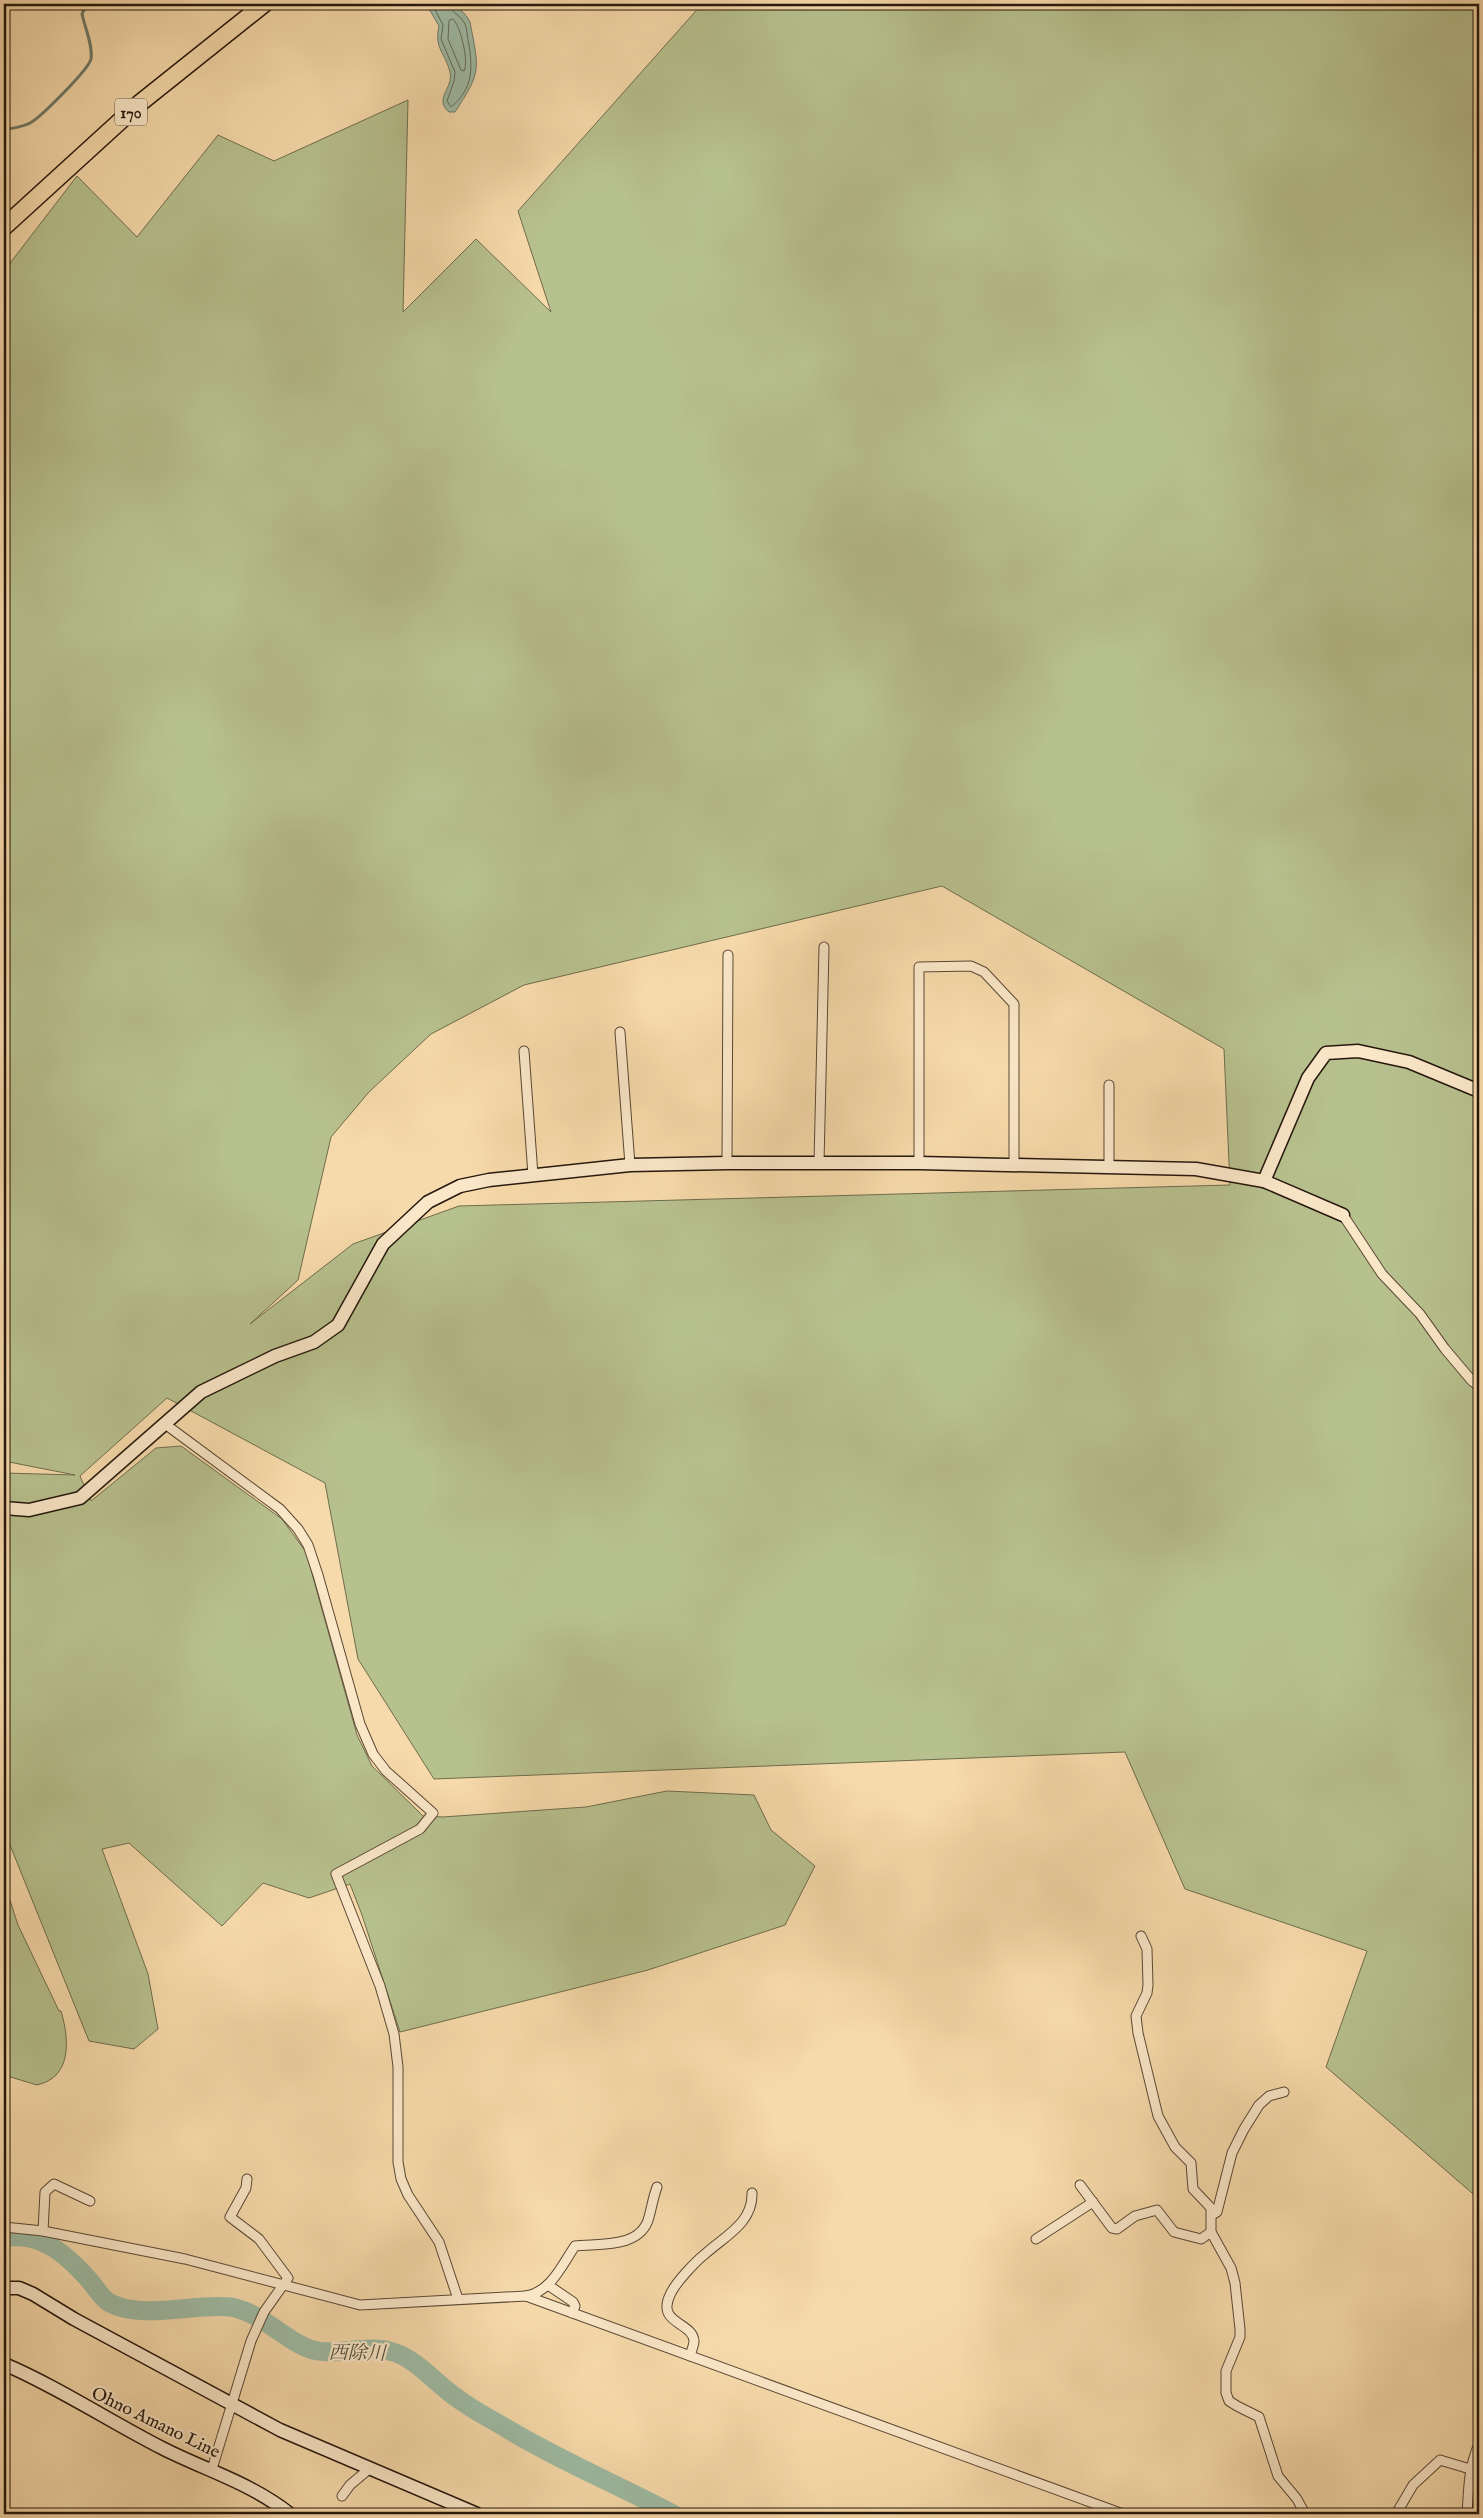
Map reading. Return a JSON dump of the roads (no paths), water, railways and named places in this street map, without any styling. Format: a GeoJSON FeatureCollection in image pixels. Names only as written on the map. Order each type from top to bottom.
{"type":"FeatureCollection","features":[{"type":"Feature","properties":{"kind":"highway","name":"170"},"geometry":{"type":"LineString","coordinates":[[4,227],[140,103],[264,4]]}},
{"type":"Feature","properties":{"kind":"street"},"geometry":{"type":"LineString","coordinates":[[819,1163],[824,947]]}},
{"type":"Feature","properties":{"kind":"street"},"geometry":{"type":"LineString","coordinates":[[727,1163],[728,956]]}},
{"type":"Feature","properties":{"kind":"street"},"geometry":{"type":"LineString","coordinates":[[919,1163],[920,966],[970,966],[984,972],[1014,1004],[1014,1165]]}},
{"type":"Feature","properties":{"kind":"street"},"geometry":{"type":"LineString","coordinates":[[620,1032],[630,1165]]}},
{"type":"Feature","properties":{"kind":"street"},"geometry":{"type":"LineString","coordinates":[[524,1051],[534,1175]]}},
{"type":"Feature","properties":{"kind":"street"},"geometry":{"type":"LineString","coordinates":[[1264,1181],[1308,1078],[1326,1053],[1358,1051],[1409,1062],[1479,1091]]}},
{"type":"Feature","properties":{"kind":"street"},"geometry":{"type":"LineString","coordinates":[[1109,1085],[1109,1168]]}},
{"type":"Feature","properties":{"kind":"street"},"geometry":{"type":"LineString","coordinates":[[4,1508],[29,1510],[80,1498],[201,1392],[275,1356],[314,1342],[338,1325],[383,1244],[428,1202],[460,1186],[489,1180],[630,1165],[919,1163],[1196,1169],[1264,1181],[1343,1215],[1382,1274],[1420,1314],[1445,1349],[1472,1381],[1479,1386]]}},
{"type":"Feature","properties":{"kind":"street"},"geometry":{"type":"LineString","coordinates":[[165,1424],[280,1509],[298,1530],[308,1545],[318,1574],[360,1724],[373,1754],[386,1771],[433,1813],[420,1829],[336,1874],[380,1986],[394,2034],[398,2067],[398,2162],[401,2179],[408,2195],[438,2242],[458,2299]]}},
{"type":"Feature","properties":{"kind":"street"},"geometry":{"type":"LineString","coordinates":[[1141,1936],[1147,1949],[1148,1985],[1147,1993],[1136,2016],[1138,2033],[1158,2116],[1175,2147],[1190,2163],[1193,2189],[1211,2208],[1211,2232],[1231,2268],[1235,2282],[1240,2337],[1226,2371],[1226,2393],[1230,2401],[1259,2417],[1278,2476],[1297,2499],[1304,2514]]}},
{"type":"Feature","properties":{"kind":"street"},"geometry":{"type":"LineString","coordinates":[[1212,2215],[1217,2212],[1232,2153],[1244,2129],[1259,2105],[1269,2096],[1284,2092]]}},
{"type":"Feature","properties":{"kind":"street"},"geometry":{"type":"LineString","coordinates":[[212,2469],[259,2323],[280,2286],[288,2278],[259,2239],[230,2217],[246,2188],[247,2179]]}},
{"type":"Feature","properties":{"kind":"street"},"geometry":{"type":"LineString","coordinates":[[43,2231],[46,2192],[54,2184],[90,2201]]}},
{"type":"Feature","properties":{"kind":"street"},"geometry":{"type":"LineString","coordinates":[[1080,2185],[1112,2228],[1117,2229],[1135,2216],[1157,2210],[1174,2232],[1200,2239],[1211,2232]]}},
{"type":"Feature","properties":{"kind":"street"},"geometry":{"type":"LineString","coordinates":[[4,2227],[43,2231],[186,2259],[280,2286],[360,2305],[389,2305],[537,2294],[548,2285],[575,2246],[606,2244],[634,2236],[643,2228],[649,2218],[650,2204],[657,2188]]}},
{"type":"Feature","properties":{"kind":"street"},"geometry":{"type":"LineString","coordinates":[[690,2356],[694,2340],[692,2335],[670,2317],[667,2302],[671,2292],[705,2254],[722,2242],[749,2213],[753,2206],[752,2193]]}},
{"type":"Feature","properties":{"kind":"street"},"geometry":{"type":"LineString","coordinates":[[1036,2239],[1094,2202]]}},
{"type":"Feature","properties":{"kind":"street"},"geometry":{"type":"LineString","coordinates":[[548,2285],[573,2302],[572,2313]]}},
{"type":"Feature","properties":{"kind":"street"},"geometry":{"type":"LineString","coordinates":[[4,2288],[19,2288],[33,2294],[74,2319],[232,2406],[369,2470],[476,2514]]}},
{"type":"Feature","properties":{"kind":"street"},"geometry":{"type":"LineString","coordinates":[[526,2296],[1124,2514]]}},
{"type":"Feature","properties":{"kind":"street","name":"Ohno Amano Line"},"geometry":{"type":"LineString","coordinates":[[4,2364],[163,2449],[212,2469],[268,2497],[290,2514]]}},
{"type":"Feature","properties":{"kind":"street"},"geometry":{"type":"LineString","coordinates":[[1467,2514],[1470,2492],[1468,2477],[1479,2444]]}},
{"type":"Feature","properties":{"kind":"street"},"geometry":{"type":"LineString","coordinates":[[1396,2514],[1413,2485],[1440,2460],[1470,2469]]}},
{"type":"Feature","properties":{"kind":"street"},"geometry":{"type":"LineString","coordinates":[[342,2496],[350,2485],[369,2470]]}},
{"type":"Feature","properties":{"kind":"water"},"geometry":{"type":"Polygon","coordinates":[[[423,4],[444,4],[456,8],[466,15],[470,22],[476,70],[470,87],[455,112],[449,112],[443,103],[450,72],[439,45],[439,26],[428,7],[423,4]]]}},
{"type":"Feature","properties":{"kind":"waterway"},"geometry":{"type":"LineString","coordinates":[[4,130],[24,126],[36,119],[64,92],[88,64],[91,59],[91,48],[82,14],[87,4]]}},
{"type":"Feature","properties":{"kind":"waterway","name":"西除川"},"geometry":{"type":"LineString","coordinates":[[4,2238],[30,2238],[52,2247],[72,2262],[104,2299],[123,2308],[153,2311],[217,2306],[230,2307],[254,2315],[297,2343],[318,2351],[336,2352],[374,2349],[402,2355],[462,2402],[483,2415],[541,2448],[673,2514]]}}]}
